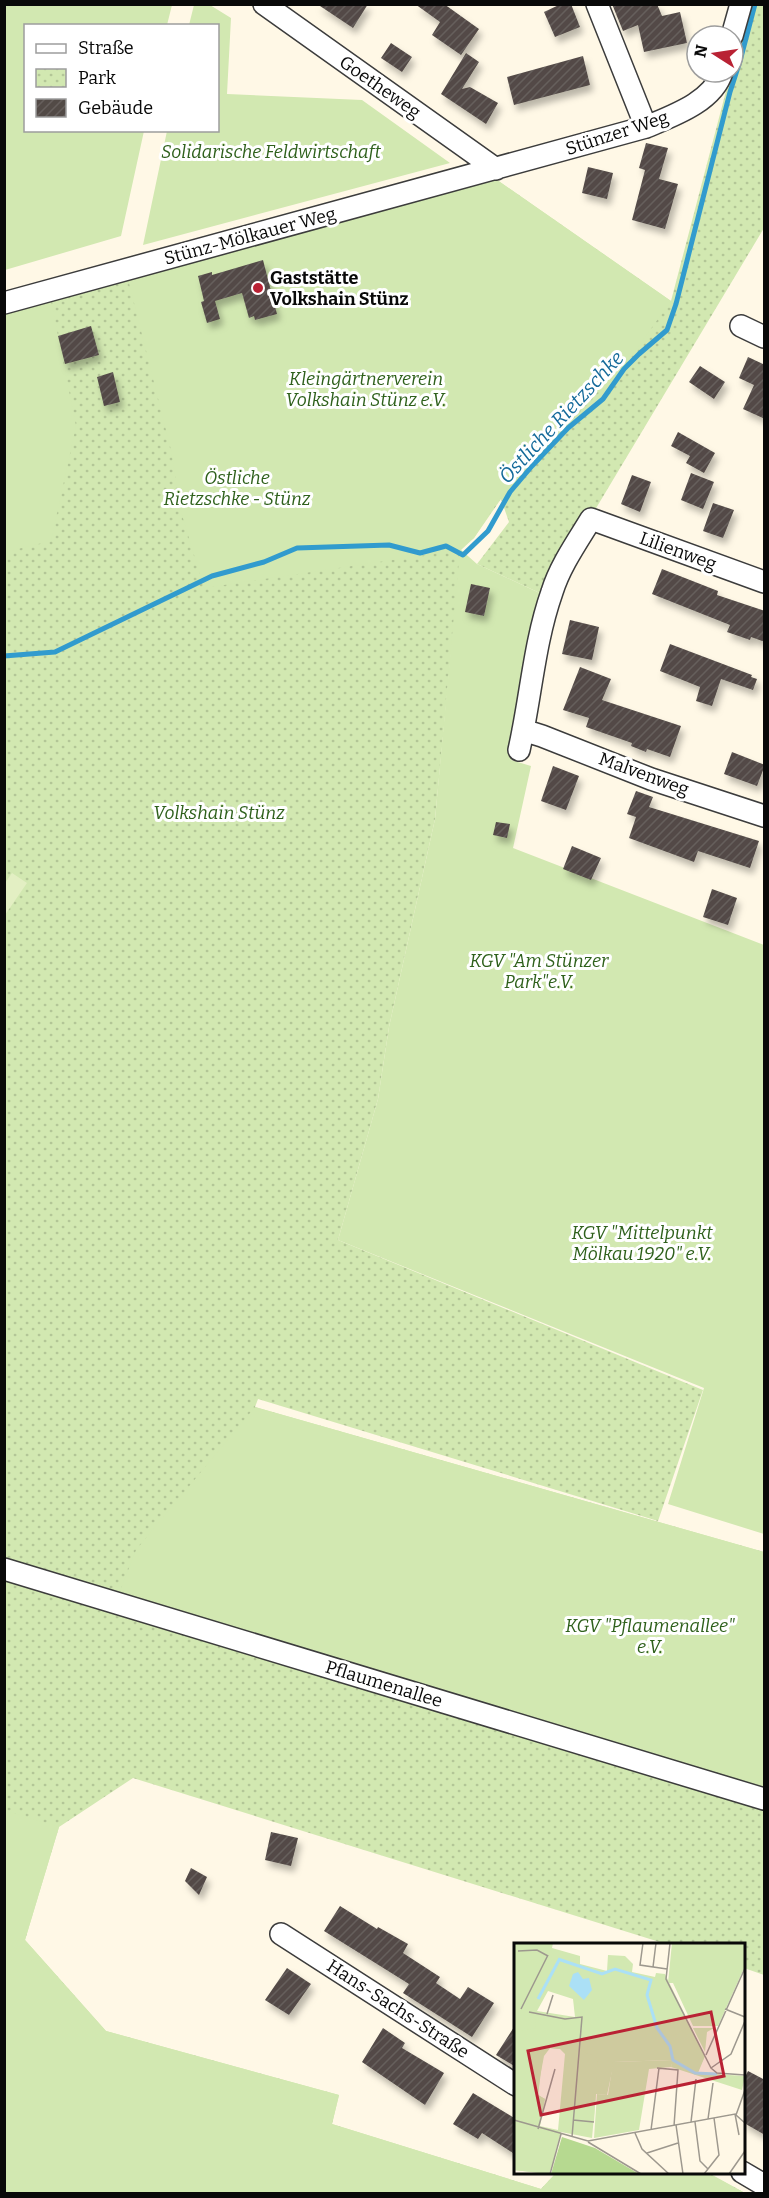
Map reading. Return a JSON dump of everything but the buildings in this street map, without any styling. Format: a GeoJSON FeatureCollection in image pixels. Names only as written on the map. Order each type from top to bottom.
{"type":"FeatureCollection","features":[{"type":"Feature","properties":{"kind":"street","name":"Goetheweg"},"geometry":{"type":"LineString","coordinates":[[264,4],[496,169]]}},
{"type":"Feature","properties":{"kind":"street"},"geometry":{"type":"LineString","coordinates":[[597,4],[646,127]]}},
{"type":"Feature","properties":{"kind":"street"},"geometry":{"type":"LineString","coordinates":[[735,24],[741,4]]}},
{"type":"Feature","properties":{"kind":"street","name":"Stünzer Weg"},"geometry":{"type":"LineString","coordinates":[[496,169],[646,127],[690,108],[716,84]]}},
{"type":"Feature","properties":{"kind":"street","name":"Stünz-Mölkauer Weg"},"geometry":{"type":"LineString","coordinates":[[4,303],[496,169]]}},
{"type":"Feature","properties":{"kind":"street"},"geometry":{"type":"LineString","coordinates":[[741,326],[765,338]]}},
{"type":"Feature","properties":{"kind":"street","name":"Lilienweg"},"geometry":{"type":"LineString","coordinates":[[591,519],[765,582]]}},
{"type":"Feature","properties":{"kind":"street","name":"Malvenweg"},"geometry":{"type":"LineString","coordinates":[[591,519],[552,590],[535,652],[521,740],[542,736],[651,779],[765,816]]}},
{"type":"Feature","properties":{"kind":"street","name":"Pflaumenallee"},"geometry":{"type":"LineString","coordinates":[[4,1569],[765,1798]]}},
{"type":"Feature","properties":{"kind":"street","name":"Hans-Sachs-Straße"},"geometry":{"type":"LineString","coordinates":[[281,1934],[514,2084]]}},
{"type":"Feature","properties":{"kind":"street"},"geometry":{"type":"LineString","coordinates":[[745,2174],[765,2186]]}},
{"type":"Feature","properties":{"kind":"green space"},"geometry":{"type":"Polygon","coordinates":[[[5,4],[172,5],[167,24],[24,24],[24,132],[144,132],[121,236],[5,270],[5,4]]]}},
{"type":"Feature","properties":{"kind":"green space","name":"Solidarische Feldwirtschaft"},"geometry":{"type":"Polygon","coordinates":[[[194,5],[210,5],[231,18],[227,94],[362,100],[450,163],[143,245],[167,132],[219,132],[219,24],[189,24],[194,5]]]}},
{"type":"Feature","properties":{"kind":"green space","name":"Östliche Rietzschke - Stünz"},"geometry":{"type":"Polygon","coordinates":[[[754,5],[764,5],[764,228],[544,595],[477,564],[509,522],[501,499],[474,538],[461,550],[435,819],[389,1027],[378,1099],[338,1240],[703,1390],[658,1521],[258,1399],[255,1407],[764,1552],[764,1975],[745,1968],[745,1943],[663,1943],[133,1778],[59,1827],[25,1940],[106,2031],[339,2095],[332,2124],[541,2189],[555,2174],[711,2174],[745,2193],[5,2194],[5,314],[490,175],[671,301],[728,84],[745,84],[745,28],[754,5]]]}},
{"type":"Feature","properties":{"kind":"green space"},"geometry":{"type":"Polygon","coordinates":[[[490,175],[671,301],[611,384],[581,403],[520,468],[474,538],[460,549],[477,564],[544,595],[511,760],[531,766],[513,848],[764,945],[764,1534],[668,1504],[704,1388],[338,1240],[378,1099],[389,1027],[435,819],[460,550],[204,588],[182,515],[171,450],[128,279],[490,175]]]}},
{"type":"Feature","properties":{"kind":"green space"},"geometry":{"type":"Polygon","coordinates":[[[51,301],[76,426],[51,541],[5,552],[5,314],[51,301]]]}},
{"type":"Feature","properties":{"kind":"green space"},"geometry":{"type":"Polygon","coordinates":[[[12,873],[27,883],[5,915],[5,883],[12,873]]]}},
{"type":"Feature","properties":{"kind":"green space","name":"KGV \"Pflaumenallee\" e.V."},"geometry":{"type":"Polygon","coordinates":[[[255,1407],[764,1552],[764,1786],[118,1596],[136,1550],[255,1407]]]}},
{"type":"Feature","properties":{"kind":"green space"},"geometry":{"type":"Polygon","coordinates":[[[4,1810],[59,1827],[25,1940],[106,2031],[339,2095],[332,2124],[541,2189],[555,2174],[709,2174],[745,2193],[5,2193],[4,1810]]]}},
{"type":"Feature","properties":{"kind":"waterway","name":"Östliche Rietzschke"},"geometry":{"type":"LineString","coordinates":[[4,656],[55,652],[212,576],[264,562],[297,548],[389,545],[420,553],[446,546],[463,555],[488,531],[510,492],[532,466],[568,428],[603,399],[624,369],[667,330],[676,304],[755,4]]}},
{"type":"Feature","properties":{"kind":"place","name":"Gaststätte Volkshain Stünz"},"geometry":{"type":"Point","coordinates":[258,288]}},
{"type":"Feature","properties":{"kind":"park label","name":"Kleingärtnerverein Volkshain Stünz e.V."},"geometry":{"type":"Point","coordinates":[366,389]}},
{"type":"Feature","properties":{"kind":"park label","name":"Volkshain Stünz"},"geometry":{"type":"Point","coordinates":[219,813]}},
{"type":"Feature","properties":{"kind":"park label","name":"KGV \"Am Stünzer Park\"e.V."},"geometry":{"type":"Point","coordinates":[539,971]}},
{"type":"Feature","properties":{"kind":"park label","name":"KGV \"Mittelpunkt Mölkau 1920\" e.V."},"geometry":{"type":"Point","coordinates":[642,1243]}}]}
